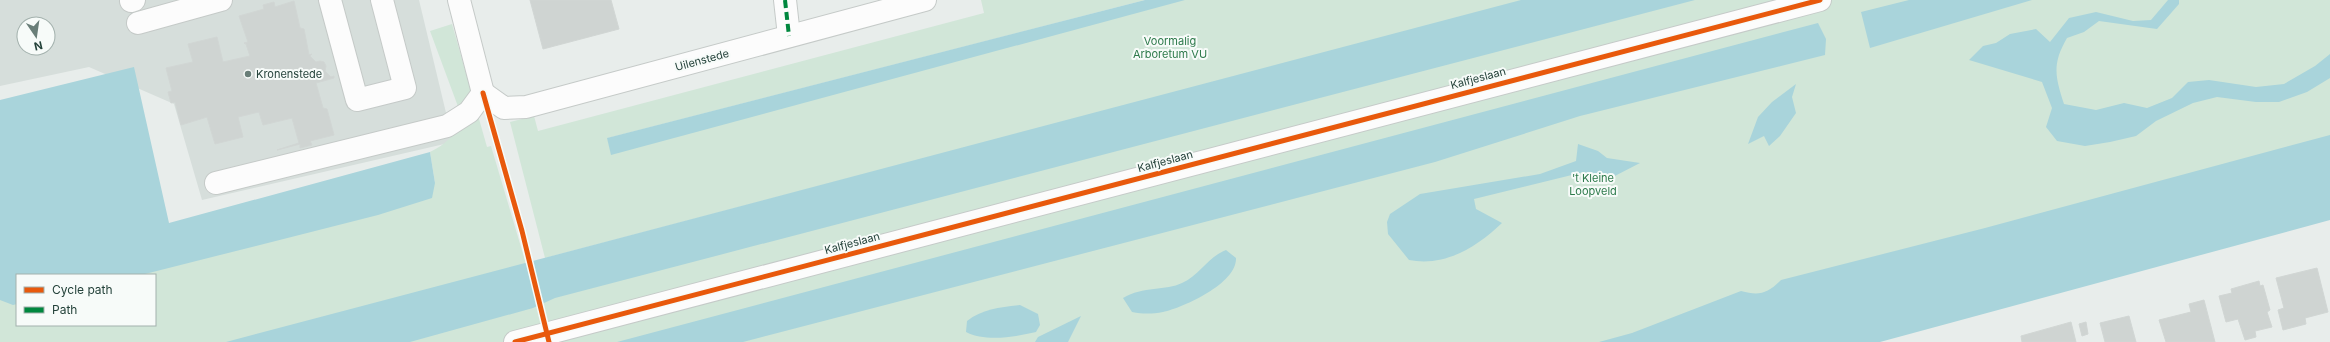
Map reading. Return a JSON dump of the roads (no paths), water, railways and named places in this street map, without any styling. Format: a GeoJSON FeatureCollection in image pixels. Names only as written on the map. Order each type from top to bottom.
{"type":"FeatureCollection","features":[{"type":"Feature","properties":{"kind":"street"},"geometry":{"type":"LineString","coordinates":[[138,23],[221,0]]}},
{"type":"Feature","properties":{"kind":"street"},"geometry":{"type":"LineString","coordinates":[[330,0],[357,100],[404,88],[382,0]]}},
{"type":"Feature","properties":{"kind":"street"},"geometry":{"type":"LineString","coordinates":[[216,183],[447,126],[469,112],[483,92],[459,0]]}},
{"type":"Feature","properties":{"kind":"street"},"geometry":{"type":"LineString","coordinates":[[785,0],[789,36]]}},
{"type":"Feature","properties":{"kind":"street","name":"Uilenstede"},"geometry":{"type":"LineString","coordinates":[[483,92],[504,108],[526,107],[925,0]]}},
{"type":"Feature","properties":{"kind":"street","name":"Kalfjeslaan"},"geometry":{"type":"LineString","coordinates":[[516,342],[1820,0]]}},
{"type":"Feature","properties":{"kind":"water"},"geometry":{"type":"Polygon","coordinates":[[[1145,0],[1185,0],[611,155],[607,138],[1145,0]]]}},
{"type":"Feature","properties":{"kind":"water"},"geometry":{"type":"Polygon","coordinates":[[[1521,0],[1695,0],[555,298],[533,308],[410,342],[226,342],[1521,0]]]}},
{"type":"Feature","properties":{"kind":"water"},"geometry":{"type":"Polygon","coordinates":[[[1909,0],[2032,0],[1870,48],[1861,12],[1909,0]]]}},
{"type":"Feature","properties":{"kind":"water"},"geometry":{"type":"Polygon","coordinates":[[[2168,0],[2179,0],[2179,4],[2157,29],[2099,21],[2084,32],[2067,38],[2059,55],[2056,70],[2064,104],[2096,110],[2124,103],[2147,108],[2172,98],[2188,82],[2209,80],[2256,87],[2284,84],[2315,66],[2330,54],[2330,78],[2307,92],[2279,102],[2256,102],[2217,97],[2193,103],[2156,121],[2136,136],[2085,146],[2057,141],[2046,127],[2052,108],[2042,82],[1969,60],[1983,46],[1996,43],[2010,34],[2036,29],[2050,42],[2069,18],[2096,12],[2133,21],[2151,20],[2168,0]]]}},
{"type":"Feature","properties":{"kind":"water"},"geometry":{"type":"Polygon","coordinates":[[[1818,23],[1826,39],[1825,55],[1580,116],[1435,162],[743,342],[617,342],[1818,23]]]}},
{"type":"Feature","properties":{"kind":"water"},"geometry":{"type":"Polygon","coordinates":[[[134,67],[169,223],[430,152],[435,183],[432,198],[378,215],[145,274],[16,274],[16,304],[13,305],[0,300],[0,100],[134,67]]]}},
{"type":"Feature","properties":{"kind":"water"},"geometry":{"type":"Polygon","coordinates":[[[1796,84],[1792,97],[1796,113],[1780,136],[1769,146],[1764,136],[1748,144],[1758,117],[1772,102],[1796,84]]]}},
{"type":"Feature","properties":{"kind":"water"},"geometry":{"type":"Polygon","coordinates":[[[2330,135],[2330,220],[1880,342],[1599,342],[1632,333],[1741,291],[1762,293],[1781,280],[1985,228],[2330,135]]]}},
{"type":"Feature","properties":{"kind":"water"},"geometry":{"type":"Polygon","coordinates":[[[1578,144],[1598,151],[1607,158],[1640,163],[1607,180],[1584,172],[1474,199],[1476,209],[1502,223],[1482,240],[1448,258],[1435,261],[1409,260],[1388,234],[1387,222],[1390,214],[1420,194],[1540,174],[1576,161],[1578,144]]]}},
{"type":"Feature","properties":{"kind":"water"},"geometry":{"type":"Polygon","coordinates":[[[1226,250],[1236,258],[1234,267],[1228,276],[1219,285],[1184,305],[1163,312],[1148,314],[1132,312],[1123,298],[1138,292],[1169,287],[1182,283],[1188,280],[1214,257],[1226,250]]]}},
{"type":"Feature","properties":{"kind":"water"},"geometry":{"type":"Polygon","coordinates":[[[1020,305],[1038,314],[1040,325],[1036,332],[1019,336],[991,338],[966,332],[967,321],[985,311],[1020,305]]]}},
{"type":"Feature","properties":{"kind":"water"},"geometry":{"type":"Polygon","coordinates":[[[1081,316],[1068,342],[1035,342],[1038,337],[1081,316]]]}},
{"type":"Feature","properties":{"kind":"place","name":"Kronenstede"},"geometry":{"type":"Point","coordinates":[248,74]}},
{"type":"Feature","properties":{"kind":"park label","name":"Voormalig Arboretum VU"},"geometry":{"type":"Point","coordinates":[1170,47]}},
{"type":"Feature","properties":{"kind":"park label","name":"'t Kleine Loopveld"},"geometry":{"type":"Point","coordinates":[1593,184]}}]}
